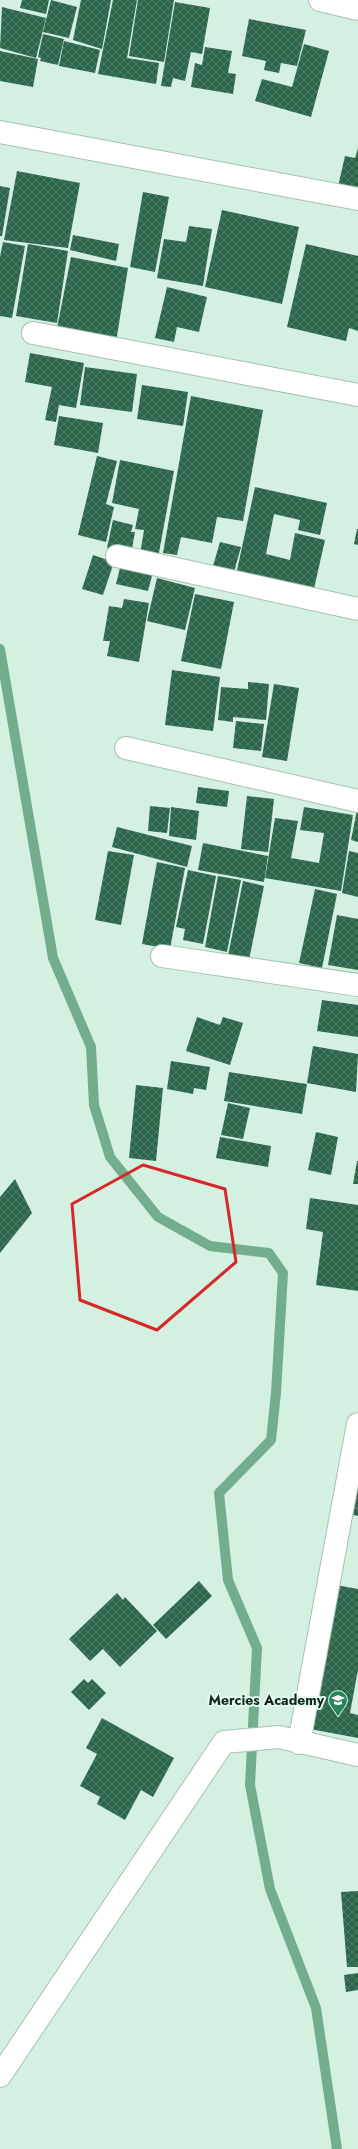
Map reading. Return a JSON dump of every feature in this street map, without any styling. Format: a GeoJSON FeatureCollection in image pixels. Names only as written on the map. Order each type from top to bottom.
{"type":"FeatureCollection","features":[{"type":"Feature","properties":{"kind":"street"},"geometry":{"type":"LineString","coordinates":[[320,0],[358,9]]}},
{"type":"Feature","properties":{"kind":"street"},"geometry":{"type":"LineString","coordinates":[[0,132],[358,199]]}},
{"type":"Feature","properties":{"kind":"street"},"geometry":{"type":"LineString","coordinates":[[33,333],[358,395]]}},
{"type":"Feature","properties":{"kind":"street"},"geometry":{"type":"LineString","coordinates":[[117,556],[358,609]]}},
{"type":"Feature","properties":{"kind":"street"},"geometry":{"type":"LineString","coordinates":[[126,748],[358,801]]}},
{"type":"Feature","properties":{"kind":"street"},"geometry":{"type":"LineString","coordinates":[[162,956],[358,985]]}},
{"type":"Feature","properties":{"kind":"street"},"geometry":{"type":"LineString","coordinates":[[289,1740],[358,1424]]}},
{"type":"Feature","properties":{"kind":"street"},"geometry":{"type":"LineString","coordinates":[[0,2076],[224,1742],[289,1740],[358,1755]]}},
{"type":"Feature","properties":{"kind":"highlighted area"},"geometry":{"type":"Polygon","coordinates":[[[143,1165],[225,1189],[236,1262],[157,1330],[80,1300],[72,1204],[143,1165]]]}},
{"type":"Feature","properties":{"kind":"building"},"geometry":{"type":"Polygon","coordinates":[[[22,0],[49,0],[46,14],[20,8],[22,0]]]}},
{"type":"Feature","properties":{"kind":"building"},"geometry":{"type":"Polygon","coordinates":[[[51,0],[77,7],[69,38],[43,32],[51,0]]]}},
{"type":"Feature","properties":{"kind":"building"},"geometry":{"type":"Polygon","coordinates":[[[81,0],[111,0],[102,49],[73,40],[81,0]]]}},
{"type":"Feature","properties":{"kind":"building"},"geometry":{"type":"Polygon","coordinates":[[[113,0],[137,0],[127,58],[159,63],[156,84],[98,74],[113,0]]]}},
{"type":"Feature","properties":{"kind":"building"},"geometry":{"type":"Polygon","coordinates":[[[138,0],[174,0],[164,62],[129,56],[138,0]]]}},
{"type":"Feature","properties":{"kind":"building"},"geometry":{"type":"Polygon","coordinates":[[[175,2],[210,8],[202,54],[191,52],[185,81],[173,78],[171,87],[161,86],[175,2]]]}},
{"type":"Feature","properties":{"kind":"building"},"geometry":{"type":"Polygon","coordinates":[[[2,7],[46,18],[36,58],[0,48],[2,7]]]}},
{"type":"Feature","properties":{"kind":"building"},"geometry":{"type":"Polygon","coordinates":[[[249,19],[306,30],[297,66],[281,63],[279,73],[264,70],[266,61],[242,56],[249,19]]]}},
{"type":"Feature","properties":{"kind":"building"},"geometry":{"type":"Polygon","coordinates":[[[43,34],[64,39],[58,65],[40,61],[41,58],[38,57],[43,34]]]}},
{"type":"Feature","properties":{"kind":"building"},"geometry":{"type":"Polygon","coordinates":[[[64,41],[100,50],[95,73],[59,66],[64,41]]]}},
{"type":"Feature","properties":{"kind":"building"},"geometry":{"type":"Polygon","coordinates":[[[304,44],[329,51],[311,117],[255,101],[262,79],[292,87],[304,44]]]}},
{"type":"Feature","properties":{"kind":"building"},"geometry":{"type":"Polygon","coordinates":[[[205,47],[232,51],[228,73],[236,74],[233,94],[191,87],[195,63],[202,65],[205,47]]]}},
{"type":"Feature","properties":{"kind":"building"},"geometry":{"type":"Polygon","coordinates":[[[0,51],[38,59],[33,87],[0,81],[0,51]]]}},
{"type":"Feature","properties":{"kind":"building"},"geometry":{"type":"Polygon","coordinates":[[[358,148],[358,195],[337,191],[345,156],[355,158],[358,148]]]}},
{"type":"Feature","properties":{"kind":"building"},"geometry":{"type":"Polygon","coordinates":[[[17,171],[80,183],[68,248],[4,240],[17,171]]]}},
{"type":"Feature","properties":{"kind":"building"},"geometry":{"type":"Polygon","coordinates":[[[0,186],[10,188],[2,236],[0,236],[0,186]]]}},
{"type":"Feature","properties":{"kind":"building"},"geometry":{"type":"Polygon","coordinates":[[[143,192],[169,197],[155,272],[130,267],[143,192]]]}},
{"type":"Feature","properties":{"kind":"building"},"geometry":{"type":"Polygon","coordinates":[[[222,210],[299,227],[282,304],[205,287],[222,210]]]}},
{"type":"Feature","properties":{"kind":"building"},"geometry":{"type":"Polygon","coordinates":[[[189,226],[212,229],[203,286],[157,278],[164,239],[186,242],[189,226]]]}},
{"type":"Feature","properties":{"kind":"building"},"geometry":{"type":"Polygon","coordinates":[[[73,235],[119,244],[116,261],[70,250],[73,235]]]}},
{"type":"Feature","properties":{"kind":"building"},"geometry":{"type":"Polygon","coordinates":[[[3,242],[25,246],[12,318],[0,316],[0,257],[3,242]]]}},
{"type":"Feature","properties":{"kind":"building"},"geometry":{"type":"Polygon","coordinates":[[[28,244],[68,251],[57,323],[16,316],[28,244]]]}},
{"type":"Feature","properties":{"kind":"building"},"geometry":{"type":"Polygon","coordinates":[[[306,244],[358,256],[358,331],[349,328],[346,341],[287,327],[306,244]]]}},
{"type":"Feature","properties":{"kind":"building"},"geometry":{"type":"Polygon","coordinates":[[[71,257],[128,268],[116,342],[57,328],[71,257]]]}},
{"type":"Feature","properties":{"kind":"building"},"geometry":{"type":"Polygon","coordinates":[[[167,287],[207,297],[199,332],[177,327],[174,342],[155,338],[167,287]]]}},
{"type":"Feature","properties":{"kind":"building"},"geometry":{"type":"Polygon","coordinates":[[[30,353],[84,363],[76,408],[59,405],[56,422],[45,420],[52,387],[25,382],[30,353]]]}},
{"type":"Feature","properties":{"kind":"building"},"geometry":{"type":"Polygon","coordinates":[[[85,367],[137,374],[132,412],[80,405],[85,367]]]}},
{"type":"Feature","properties":{"kind":"building"},"geometry":{"type":"Polygon","coordinates":[[[142,385],[188,392],[183,426],[137,419],[142,385]]]}},
{"type":"Feature","properties":{"kind":"building"},"geometry":{"type":"Polygon","coordinates":[[[191,396],[263,410],[243,521],[217,517],[212,543],[181,537],[177,555],[163,553],[191,396]]]}},
{"type":"Feature","properties":{"kind":"building"},"geometry":{"type":"Polygon","coordinates":[[[59,416],[103,423],[98,453],[54,445],[59,416]]]}},
{"type":"Feature","properties":{"kind":"building"},"geometry":{"type":"Polygon","coordinates":[[[97,456],[117,461],[106,504],[114,507],[106,542],[78,535],[97,456]]]}},
{"type":"Feature","properties":{"kind":"building"},"geometry":{"type":"Polygon","coordinates":[[[120,460],[174,471],[158,558],[140,554],[144,530],[135,529],[139,509],[112,503],[120,460]]]}},
{"type":"Feature","properties":{"kind":"building"},"geometry":{"type":"Polygon","coordinates":[[[255,487],[327,503],[320,535],[298,530],[300,520],[274,514],[266,554],[290,560],[295,533],[325,540],[313,593],[236,575],[255,487]]]}},
{"type":"Feature","properties":{"kind":"building"},"geometry":{"type":"Polygon","coordinates":[[[113,520],[133,525],[131,532],[135,532],[131,554],[107,548],[113,520]]]}},
{"type":"Feature","properties":{"kind":"building"},"geometry":{"type":"Polygon","coordinates":[[[358,529],[358,545],[354,544],[358,529]]]}},
{"type":"Feature","properties":{"kind":"building"},"geometry":{"type":"Polygon","coordinates":[[[220,542],[241,547],[234,572],[213,566],[220,542]]]}},
{"type":"Feature","properties":{"kind":"building"},"geometry":{"type":"Polygon","coordinates":[[[93,555],[114,562],[103,595],[82,589],[93,555]]]}},
{"type":"Feature","properties":{"kind":"building"},"geometry":{"type":"Polygon","coordinates":[[[121,564],[153,572],[148,591],[116,584],[121,564]]]}},
{"type":"Feature","properties":{"kind":"building"},"geometry":{"type":"Polygon","coordinates":[[[157,578],[195,588],[185,630],[147,621],[157,578]]]}},
{"type":"Feature","properties":{"kind":"building"},"geometry":{"type":"Polygon","coordinates":[[[195,594],[234,602],[221,669],[181,661],[195,594]]]}},
{"type":"Feature","properties":{"kind":"building"},"geometry":{"type":"Polygon","coordinates":[[[124,599],[149,603],[139,662],[107,656],[110,641],[103,641],[109,606],[122,608],[124,599]]]}},
{"type":"Feature","properties":{"kind":"building"},"geometry":{"type":"Polygon","coordinates":[[[172,670],[220,677],[213,731],[165,725],[172,670]]]}},
{"type":"Feature","properties":{"kind":"building"},"geometry":{"type":"Polygon","coordinates":[[[248,682],[269,684],[266,720],[233,717],[233,722],[218,720],[221,687],[248,689],[248,682]]]}},
{"type":"Feature","properties":{"kind":"building"},"geometry":{"type":"Polygon","coordinates":[[[274,684],[299,688],[287,761],[262,757],[274,684]]]}},
{"type":"Feature","properties":{"kind":"building"},"geometry":{"type":"Polygon","coordinates":[[[236,721],[264,724],[261,751],[233,748],[236,721]]]}},
{"type":"Feature","properties":{"kind":"building"},"geometry":{"type":"Polygon","coordinates":[[[198,787],[229,791],[227,807],[196,803],[198,787]]]}},
{"type":"Feature","properties":{"kind":"building"},"geometry":{"type":"Polygon","coordinates":[[[247,796],[274,799],[268,852],[241,849],[247,796]]]}},
{"type":"Feature","properties":{"kind":"building"},"geometry":{"type":"Polygon","coordinates":[[[150,806],[170,808],[167,833],[148,831],[150,806]]]}},
{"type":"Feature","properties":{"kind":"building"},"geometry":{"type":"Polygon","coordinates":[[[171,807],[199,811],[196,840],[169,836],[171,807]]]}},
{"type":"Feature","properties":{"kind":"building"},"geometry":{"type":"Polygon","coordinates":[[[304,807],[353,815],[341,891],[265,878],[275,818],[298,821],[291,858],[319,863],[324,833],[300,830],[304,807]]]}},
{"type":"Feature","properties":{"kind":"building"},"geometry":{"type":"Polygon","coordinates":[[[358,810],[358,842],[351,840],[358,810]]]}},
{"type":"Feature","properties":{"kind":"building"},"geometry":{"type":"Polygon","coordinates":[[[117,827],[192,846],[187,867],[112,847],[117,827]]]}},
{"type":"Feature","properties":{"kind":"building"},"geometry":{"type":"Polygon","coordinates":[[[203,843],[268,856],[264,882],[198,870],[203,843]]]}},
{"type":"Feature","properties":{"kind":"building"},"geometry":{"type":"Polygon","coordinates":[[[108,851],[134,855],[121,925],[95,920],[108,851]]]}},
{"type":"Feature","properties":{"kind":"building"},"geometry":{"type":"Polygon","coordinates":[[[349,851],[358,853],[358,897],[342,893],[349,851]]]}},
{"type":"Feature","properties":{"kind":"building"},"geometry":{"type":"Polygon","coordinates":[[[157,862],[185,868],[170,949],[142,944],[157,862]]]}},
{"type":"Feature","properties":{"kind":"building"},"geometry":{"type":"Polygon","coordinates":[[[188,870],[216,876],[203,944],[183,940],[185,929],[176,927],[188,870]]]}},
{"type":"Feature","properties":{"kind":"building"},"geometry":{"type":"Polygon","coordinates":[[[218,876],[241,880],[227,952],[205,947],[218,876]]]}},
{"type":"Feature","properties":{"kind":"building"},"geometry":{"type":"Polygon","coordinates":[[[243,881],[264,886],[249,960],[228,956],[243,881]]]}},
{"type":"Feature","properties":{"kind":"building"},"geometry":{"type":"Polygon","coordinates":[[[315,889],[337,894],[322,968],[299,963],[315,889]]]}},
{"type":"Feature","properties":{"kind":"building"},"geometry":{"type":"Polygon","coordinates":[[[337,915],[358,919],[358,970],[328,965],[337,915]]]}},
{"type":"Feature","properties":{"kind":"building"},"geometry":{"type":"Polygon","coordinates":[[[322,1000],[358,1005],[358,1037],[317,1031],[322,1000]]]}},
{"type":"Feature","properties":{"kind":"building"},"geometry":{"type":"Polygon","coordinates":[[[197,1017],[220,1025],[223,1017],[243,1023],[230,1065],[186,1051],[197,1017]]]}},
{"type":"Feature","properties":{"kind":"building"},"geometry":{"type":"Polygon","coordinates":[[[313,1046],[358,1054],[356,1092],[307,1083],[313,1046]]]}},
{"type":"Feature","properties":{"kind":"building"},"geometry":{"type":"Polygon","coordinates":[[[171,1061],[210,1067],[206,1090],[194,1088],[193,1094],[167,1089],[171,1061]]]}},
{"type":"Feature","properties":{"kind":"building"},"geometry":{"type":"Polygon","coordinates":[[[229,1072],[307,1084],[302,1114],[224,1101],[229,1072]]]}},
{"type":"Feature","properties":{"kind":"building"},"geometry":{"type":"Polygon","coordinates":[[[136,1085],[163,1088],[156,1161],[129,1158],[136,1085]]]}},
{"type":"Feature","properties":{"kind":"building"},"geometry":{"type":"Polygon","coordinates":[[[228,1103],[250,1108],[243,1139],[221,1135],[228,1103]]]}},
{"type":"Feature","properties":{"kind":"building"},"geometry":{"type":"Polygon","coordinates":[[[316,1132],[338,1137],[331,1175],[308,1170],[316,1132]]]}},
{"type":"Feature","properties":{"kind":"building"},"geometry":{"type":"Polygon","coordinates":[[[220,1137],[271,1146],[268,1167],[216,1158],[220,1137]]]}},
{"type":"Feature","properties":{"kind":"building"},"geometry":{"type":"Polygon","coordinates":[[[357,1161],[358,1184],[353,1184],[357,1161]]]}},
{"type":"Feature","properties":{"kind":"building"},"geometry":{"type":"Polygon","coordinates":[[[15,1179],[32,1213],[0,1253],[0,1197],[15,1179]]]}},
{"type":"Feature","properties":{"kind":"building"},"geometry":{"type":"Polygon","coordinates":[[[310,1198],[358,1205],[358,1291],[316,1285],[323,1232],[306,1229],[310,1198]]]}},
{"type":"Feature","properties":{"kind":"building"},"geometry":{"type":"Polygon","coordinates":[[[358,1475],[358,1516],[348,1514],[358,1475]]]}},
{"type":"Feature","properties":{"kind":"building"},"geometry":{"type":"Polygon","coordinates":[[[199,1581],[212,1596],[166,1639],[153,1625],[199,1581]]]}},
{"type":"Feature","properties":{"kind":"building"},"geometry":{"type":"Polygon","coordinates":[[[336,1585],[358,1589],[358,1670],[350,1713],[358,1715],[358,1738],[310,1729],[336,1585]]]}},
{"type":"Feature","properties":{"kind":"building"},"geometry":{"type":"Polygon","coordinates":[[[117,1593],[123,1600],[125,1597],[157,1631],[120,1667],[103,1649],[90,1661],[69,1639],[117,1593]]]}},
{"type":"Feature","properties":{"kind":"building"},"geometry":{"type":"Polygon","coordinates":[[[84,1679],[88,1683],[92,1679],[106,1693],[89,1710],[71,1692],[84,1679]]]}},
{"type":"Feature","properties":{"kind":"building"},"geometry":{"type":"Polygon","coordinates":[[[102,1718],[174,1758],[153,1797],[141,1790],[125,1820],[97,1804],[100,1797],[80,1786],[97,1754],[86,1748],[102,1718]]]}},
{"type":"Feature","properties":{"kind":"building"},"geometry":{"type":"Polygon","coordinates":[[[358,1891],[358,1967],[347,1967],[341,1892],[358,1891]]]}},
{"type":"Feature","properties":{"kind":"building"},"geometry":{"type":"Polygon","coordinates":[[[358,1973],[358,1990],[346,1992],[344,1975],[358,1973]]]}},
{"type":"Feature","properties":{"kind":"waterway"},"geometry":{"type":"LineString","coordinates":[[0,649],[53,958],[91,1047],[94,1105],[110,1157],[158,1217],[210,1246],[269,1253],[283,1273],[276,1393],[271,1440],[219,1493],[228,1580],[257,1648],[250,1785],[270,1889],[316,2008],[337,2149]]}},
{"type":"Feature","properties":{"kind":"place","name":"Mercies Academy"},"geometry":{"type":"Point","coordinates":[338,1717]}}]}
